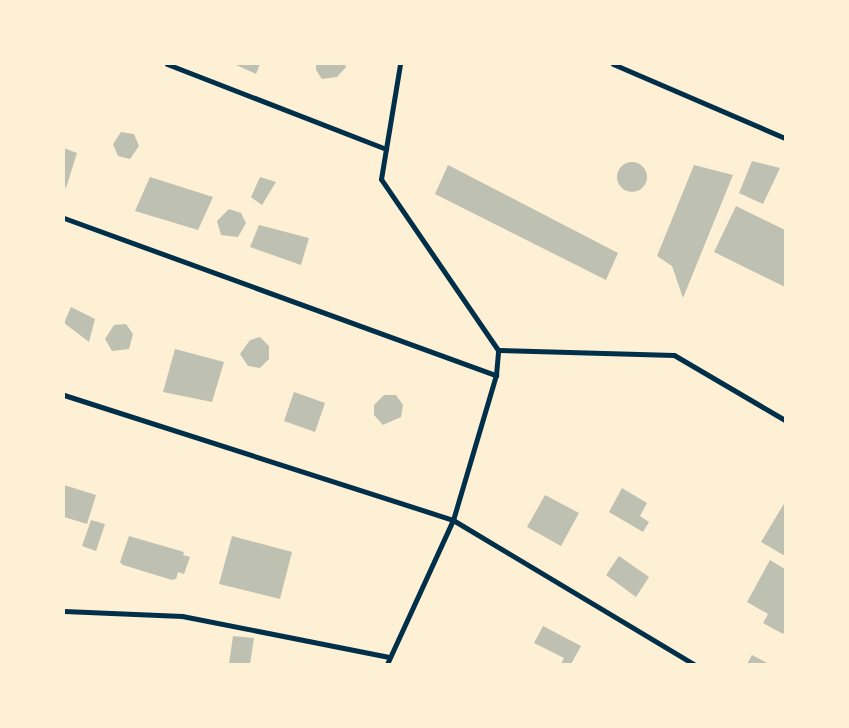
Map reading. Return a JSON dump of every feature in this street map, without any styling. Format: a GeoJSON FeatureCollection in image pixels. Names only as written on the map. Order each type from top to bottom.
{"type":"FeatureCollection","features":[{"type":"Feature","properties":{"kind":"street"},"geometry":{"type":"LineString","coordinates":[[167,64],[386,149]]}},
{"type":"Feature","properties":{"kind":"street"},"geometry":{"type":"LineString","coordinates":[[387,664],[453,520],[496,375],[498,350],[381,179],[400,64]]}},
{"type":"Feature","properties":{"kind":"street"},"geometry":{"type":"LineString","coordinates":[[613,64],[785,138]]}},
{"type":"Feature","properties":{"kind":"street"},"geometry":{"type":"LineString","coordinates":[[64,218],[496,375]]}},
{"type":"Feature","properties":{"kind":"street"},"geometry":{"type":"LineString","coordinates":[[498,350],[674,355],[785,420]]}},
{"type":"Feature","properties":{"kind":"street"},"geometry":{"type":"LineString","coordinates":[[64,395],[453,520],[694,664]]}},
{"type":"Feature","properties":{"kind":"street"},"geometry":{"type":"LineString","coordinates":[[64,611],[182,616],[389,657]]}},
{"type":"Feature","properties":{"kind":"building"},"geometry":{"type":"Polygon","coordinates":[[[234,64],[260,64],[256,74],[234,64]]]}},
{"type":"Feature","properties":{"kind":"building"},"geometry":{"type":"Polygon","coordinates":[[[316,64],[345,64],[346,67],[337,77],[322,79],[316,70],[316,64]]]}},
{"type":"Feature","properties":{"kind":"building"},"geometry":{"type":"Polygon","coordinates":[[[121,132],[134,134],[139,146],[130,159],[118,156],[113,144],[121,132]]]}},
{"type":"Feature","properties":{"kind":"building"},"geometry":{"type":"Polygon","coordinates":[[[64,148],[77,153],[66,188],[64,187],[64,148]]]}},
{"type":"Feature","properties":{"kind":"building"},"geometry":{"type":"Polygon","coordinates":[[[752,161],[780,168],[763,204],[739,193],[752,161]]]}},
{"type":"Feature","properties":{"kind":"building"},"geometry":{"type":"Polygon","coordinates":[[[632,162],[643,166],[647,177],[643,188],[632,192],[621,188],[617,177],[621,166],[632,162]]]}},
{"type":"Feature","properties":{"kind":"building"},"geometry":{"type":"Polygon","coordinates":[[[448,165],[618,253],[606,280],[435,194],[448,165]]]}},
{"type":"Feature","properties":{"kind":"building"},"geometry":{"type":"Polygon","coordinates":[[[694,165],[733,175],[683,298],[672,266],[657,256],[694,165]]]}},
{"type":"Feature","properties":{"kind":"building"},"geometry":{"type":"Polygon","coordinates":[[[150,177],[213,197],[198,230],[135,211],[150,177]]]}},
{"type":"Feature","properties":{"kind":"building"},"geometry":{"type":"Polygon","coordinates":[[[260,177],[276,182],[262,205],[251,197],[260,177]]]}},
{"type":"Feature","properties":{"kind":"building"},"geometry":{"type":"Polygon","coordinates":[[[736,206],[785,230],[785,287],[714,252],[736,206]]]}},
{"type":"Feature","properties":{"kind":"building"},"geometry":{"type":"Polygon","coordinates":[[[229,209],[241,213],[246,223],[238,237],[221,235],[217,221],[229,209]]]}},
{"type":"Feature","properties":{"kind":"building"},"geometry":{"type":"Polygon","coordinates":[[[259,225],[309,238],[301,265],[250,247],[259,225]]]}},
{"type":"Feature","properties":{"kind":"building"},"geometry":{"type":"Polygon","coordinates":[[[71,307],[95,319],[89,342],[64,323],[71,307]]]}},
{"type":"Feature","properties":{"kind":"building"},"geometry":{"type":"Polygon","coordinates":[[[126,324],[133,334],[129,349],[112,351],[105,339],[114,325],[126,324]]]}},
{"type":"Feature","properties":{"kind":"building"},"geometry":{"type":"Polygon","coordinates":[[[260,337],[269,346],[269,359],[260,368],[248,366],[240,354],[250,340],[260,337]]]}},
{"type":"Feature","properties":{"kind":"building"},"geometry":{"type":"Polygon","coordinates":[[[175,349],[224,362],[212,402],[163,392],[175,349]]]}},
{"type":"Feature","properties":{"kind":"building"},"geometry":{"type":"Polygon","coordinates":[[[294,392],[325,403],[315,432],[284,421],[294,392]]]}},
{"type":"Feature","properties":{"kind":"building"},"geometry":{"type":"Polygon","coordinates":[[[384,395],[396,395],[403,405],[401,417],[383,425],[374,415],[374,405],[384,395]]]}},
{"type":"Feature","properties":{"kind":"building"},"geometry":{"type":"Polygon","coordinates":[[[64,485],[96,495],[87,524],[64,517],[64,485]]]}},
{"type":"Feature","properties":{"kind":"building"},"geometry":{"type":"Polygon","coordinates":[[[622,488],[647,503],[640,516],[649,522],[643,532],[609,512],[622,488]]]}},
{"type":"Feature","properties":{"kind":"building"},"geometry":{"type":"Polygon","coordinates":[[[545,495],[579,513],[561,546],[527,527],[545,495]]]}},
{"type":"Feature","properties":{"kind":"building"},"geometry":{"type":"Polygon","coordinates":[[[785,502],[785,556],[761,542],[785,502]]]}},
{"type":"Feature","properties":{"kind":"building"},"geometry":{"type":"Polygon","coordinates":[[[91,520],[105,524],[96,551],[82,546],[91,520]]]}},
{"type":"Feature","properties":{"kind":"building"},"geometry":{"type":"Polygon","coordinates":[[[129,536],[184,552],[183,555],[190,557],[184,574],[178,572],[176,579],[172,580],[123,565],[120,562],[129,536]]]}},
{"type":"Feature","properties":{"kind":"building"},"geometry":{"type":"Polygon","coordinates":[[[232,536],[292,552],[280,599],[219,584],[232,536]]]}},
{"type":"Feature","properties":{"kind":"building"},"geometry":{"type":"Polygon","coordinates":[[[619,556],[649,577],[636,597],[606,575],[619,556]]]}},
{"type":"Feature","properties":{"kind":"building"},"geometry":{"type":"Polygon","coordinates":[[[770,560],[785,569],[785,631],[783,634],[763,623],[768,614],[747,602],[770,560]]]}},
{"type":"Feature","properties":{"kind":"building"},"geometry":{"type":"Polygon","coordinates":[[[543,626],[581,646],[571,664],[561,664],[564,658],[534,643],[543,626]]]}},
{"type":"Feature","properties":{"kind":"building"},"geometry":{"type":"Polygon","coordinates":[[[233,636],[254,638],[250,664],[229,664],[233,636]]]}},
{"type":"Feature","properties":{"kind":"building"},"geometry":{"type":"Polygon","coordinates":[[[752,655],[769,664],[747,664],[752,655]]]}}]}
